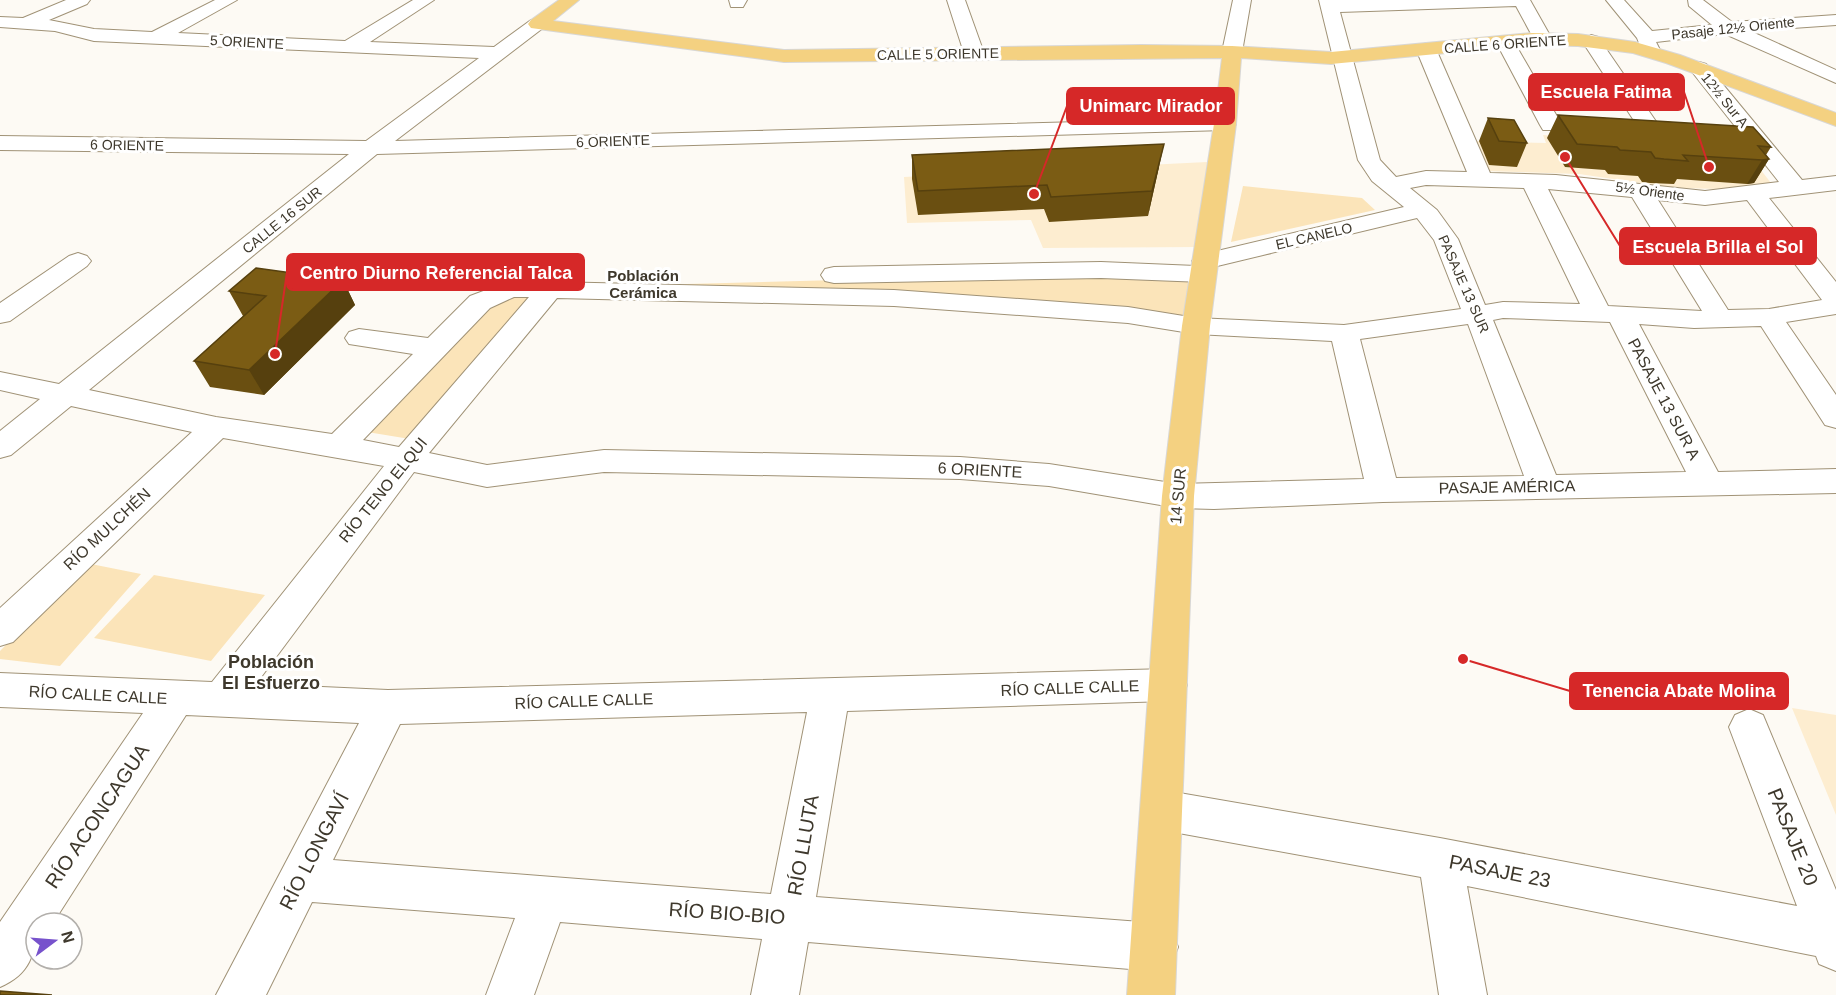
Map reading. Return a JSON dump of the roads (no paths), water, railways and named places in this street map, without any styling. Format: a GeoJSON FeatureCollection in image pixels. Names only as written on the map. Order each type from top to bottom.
{"type":"FeatureCollection","features":[{"type":"Feature","properties":{"kind":"main road","name":"CALLE 16 SUR"},"geometry":{"type":"LineString","coordinates":[[537,24],[570,0]]}},
{"type":"Feature","properties":{"kind":"main road","name":"CALLE 5 ORIENTE"},"geometry":{"type":"LineString","coordinates":[[537,24],[771,56],[1232,52],[1306,58],[1342,57]]}},
{"type":"Feature","properties":{"kind":"main road","name":"CALLE 6 ORIENTE"},"geometry":{"type":"LineString","coordinates":[[1342,57],[1543,39],[1650,45],[1699,68],[1836,120]]}},
{"type":"Feature","properties":{"kind":"main road","name":"14 SUR"},"geometry":{"type":"LineString","coordinates":[[1151,995],[1178,496],[1196,326],[1225,124],[1232,52]]}},
{"type":"Feature","properties":{"kind":"street"},"geometry":{"type":"LineString","coordinates":[[27,23],[81,0]]}},
{"type":"Feature","properties":{"kind":"street"},"geometry":{"type":"LineString","coordinates":[[155,38],[228,0]]}},
{"type":"Feature","properties":{"kind":"street"},"geometry":{"type":"LineString","coordinates":[[348,46],[425,0]]}},
{"type":"Feature","properties":{"kind":"street"},"geometry":{"type":"LineString","coordinates":[[956,0],[974,53]]}},
{"type":"Feature","properties":{"kind":"street","name":"14 SUR"},"geometry":{"type":"LineString","coordinates":[[1232,52],[1242,0]]}},
{"type":"Feature","properties":{"kind":"street"},"geometry":{"type":"LineString","coordinates":[[1615,0],[1650,45]]}},
{"type":"Feature","properties":{"kind":"street"},"geometry":{"type":"LineString","coordinates":[[1329,4],[1521,1],[1543,39]]}},
{"type":"Feature","properties":{"kind":"street"},"geometry":{"type":"LineString","coordinates":[[1695,2],[1729,29],[1836,77]]}},
{"type":"Feature","properties":{"kind":"street","name":"PASAJE 13 SUR"},"geometry":{"type":"LineString","coordinates":[[1329,4],[1369,160],[1376,171],[1422,210],[1446,239],[1463,287],[1478,313],[1544,486]]}},
{"type":"Feature","properties":{"kind":"street","name":"Pasaje 12½ Oriente"},"geometry":{"type":"LineString","coordinates":[[1650,45],[1729,29],[1795,21],[1836,20]]}},
{"type":"Feature","properties":{"kind":"street","name":"5 ORIENTE"},"geometry":{"type":"LineString","coordinates":[[0,22],[55,26],[94,35],[495,53]]}},
{"type":"Feature","properties":{"kind":"street","name":"CALLE 16 SUR"},"geometry":{"type":"LineString","coordinates":[[0,447],[371,148],[495,53],[537,24]]}},
{"type":"Feature","properties":{"kind":"street"},"geometry":{"type":"LineString","coordinates":[[1591,41],[1656,136]]}},
{"type":"Feature","properties":{"kind":"street"},"geometry":{"type":"LineString","coordinates":[[1505,42],[1551,124]]}},
{"type":"Feature","properties":{"kind":"street"},"geometry":{"type":"LineString","coordinates":[[1426,49],[1482,181]]}},
{"type":"Feature","properties":{"kind":"street","name":"12½ Sur A"},"geometry":{"type":"LineString","coordinates":[[1699,68],[1796,188]]}},
{"type":"Feature","properties":{"kind":"street","name":"6 ORIENTE"},"geometry":{"type":"LineString","coordinates":[[0,143],[371,148],[1225,124]]}},
{"type":"Feature","properties":{"kind":"street","name":"5½ Oriente"},"geometry":{"type":"LineString","coordinates":[[1392,185],[1426,178],[1533,182],[1639,189],[1705,198],[1836,183]]}},
{"type":"Feature","properties":{"kind":"street","name":"PASAJE 13 SUR A"},"geometry":{"type":"LineString","coordinates":[[1533,182],[1708,483]]}},
{"type":"Feature","properties":{"kind":"street"},"geometry":{"type":"LineString","coordinates":[[1639,189],[1720,320]]}},
{"type":"Feature","properties":{"kind":"street"},"geometry":{"type":"LineString","coordinates":[[1754,194],[1836,300]]}},
{"type":"Feature","properties":{"kind":"street","name":"EL CANELO"},"geometry":{"type":"LineString","coordinates":[[642,293],[683,281],[724,277],[1204,268],[1422,210]]}},
{"type":"Feature","properties":{"kind":"street"},"geometry":{"type":"LineString","coordinates":[[0,315],[78,261]]}},
{"type":"Feature","properties":{"kind":"street"},"geometry":{"type":"LineString","coordinates":[[339,446],[480,302],[510,289],[551,288],[642,293],[894,298],[1128,315],[1196,326],[1344,333],[1440,321],[1478,313],[1534,309],[1720,320],[1769,317],[1836,306]]}},
{"type":"Feature","properties":{"kind":"street","name":"RÍO TENO ELQUI"},"geometry":{"type":"LineString","coordinates":[[222,699],[407,459],[551,288]]}},
{"type":"Feature","properties":{"kind":"street"},"geometry":{"type":"LineString","coordinates":[[1769,317],[1836,418]]}},
{"type":"Feature","properties":{"kind":"street"},"geometry":{"type":"LineString","coordinates":[[1344,333],[1383,490]]}},
{"type":"Feature","properties":{"kind":"street"},"geometry":{"type":"LineString","coordinates":[[359,338],[436,348]]}},
{"type":"Feature","properties":{"kind":"street","name":"6 ORIENTE"},"geometry":{"type":"LineString","coordinates":[[0,381],[216,427],[339,446],[487,476],[604,461],[1001,469],[1178,496]]}},
{"type":"Feature","properties":{"kind":"street","name":"RÍO MULCHÉN"},"geometry":{"type":"LineString","coordinates":[[0,631],[216,427]]}},
{"type":"Feature","properties":{"kind":"street","name":"PASAJE AMÉRICA"},"geometry":{"type":"LineString","coordinates":[[1178,496],[1836,481]]}},
{"type":"Feature","properties":{"kind":"street","name":"RÍO CALLE CALLE"},"geometry":{"type":"LineString","coordinates":[[0,690],[388,707],[1168,685]]}},
{"type":"Feature","properties":{"kind":"street","name":"RÍO LLUTA"},"geometry":{"type":"LineString","coordinates":[[775,995],[830,694]]}},
{"type":"Feature","properties":{"kind":"street","name":"RÍO ACONCAGUA"},"geometry":{"type":"LineString","coordinates":[[0,963],[175,699]]}},
{"type":"Feature","properties":{"kind":"street","name":"RÍO LONGAVÍ"},"geometry":{"type":"LineString","coordinates":[[240,995],[388,707]]}},
{"type":"Feature","properties":{"kind":"street","name":"PASAJE 20"},"geometry":{"type":"LineString","coordinates":[[1749,727],[1835,940]]}},
{"type":"Feature","properties":{"kind":"street","name":"PASAJE 23"},"geometry":{"type":"LineString","coordinates":[[1162,810],[1440,859],[1835,940]]}},
{"type":"Feature","properties":{"kind":"street"},"geometry":{"type":"LineString","coordinates":[[1440,859],[1463,995]]}},
{"type":"Feature","properties":{"kind":"street","name":"RÍO BIO-BIO"},"geometry":{"type":"LineString","coordinates":[[300,879],[1154,947]]}},
{"type":"Feature","properties":{"kind":"street"},"geometry":{"type":"LineString","coordinates":[[510,995],[545,899]]}},
{"type":"Feature","properties":{"kind":"place","name":"Escuela Brilla el Sol"},"geometry":{"type":"Point","coordinates":[1565,157]}},
{"type":"Feature","properties":{"kind":"place","name":"Escuela Fatima"},"geometry":{"type":"Point","coordinates":[1709,167]}},
{"type":"Feature","properties":{"kind":"place","name":"Unimarc Mirador"},"geometry":{"type":"Point","coordinates":[1034,194]}},
{"type":"Feature","properties":{"kind":"place","name":"Centro Diurno Referencial Talca"},"geometry":{"type":"Point","coordinates":[275,354]}},
{"type":"Feature","properties":{"kind":"place","name":"Tenencia Abate Molina"},"geometry":{"type":"Point","coordinates":[1463,659]}},
{"type":"Feature","properties":{"kind":"district","name":"Población Cerámica"},"geometry":{"type":"Point","coordinates":[643,284]}},
{"type":"Feature","properties":{"kind":"district","name":"Población El Esfuerzo"},"geometry":{"type":"Point","coordinates":[271,672]}}]}
